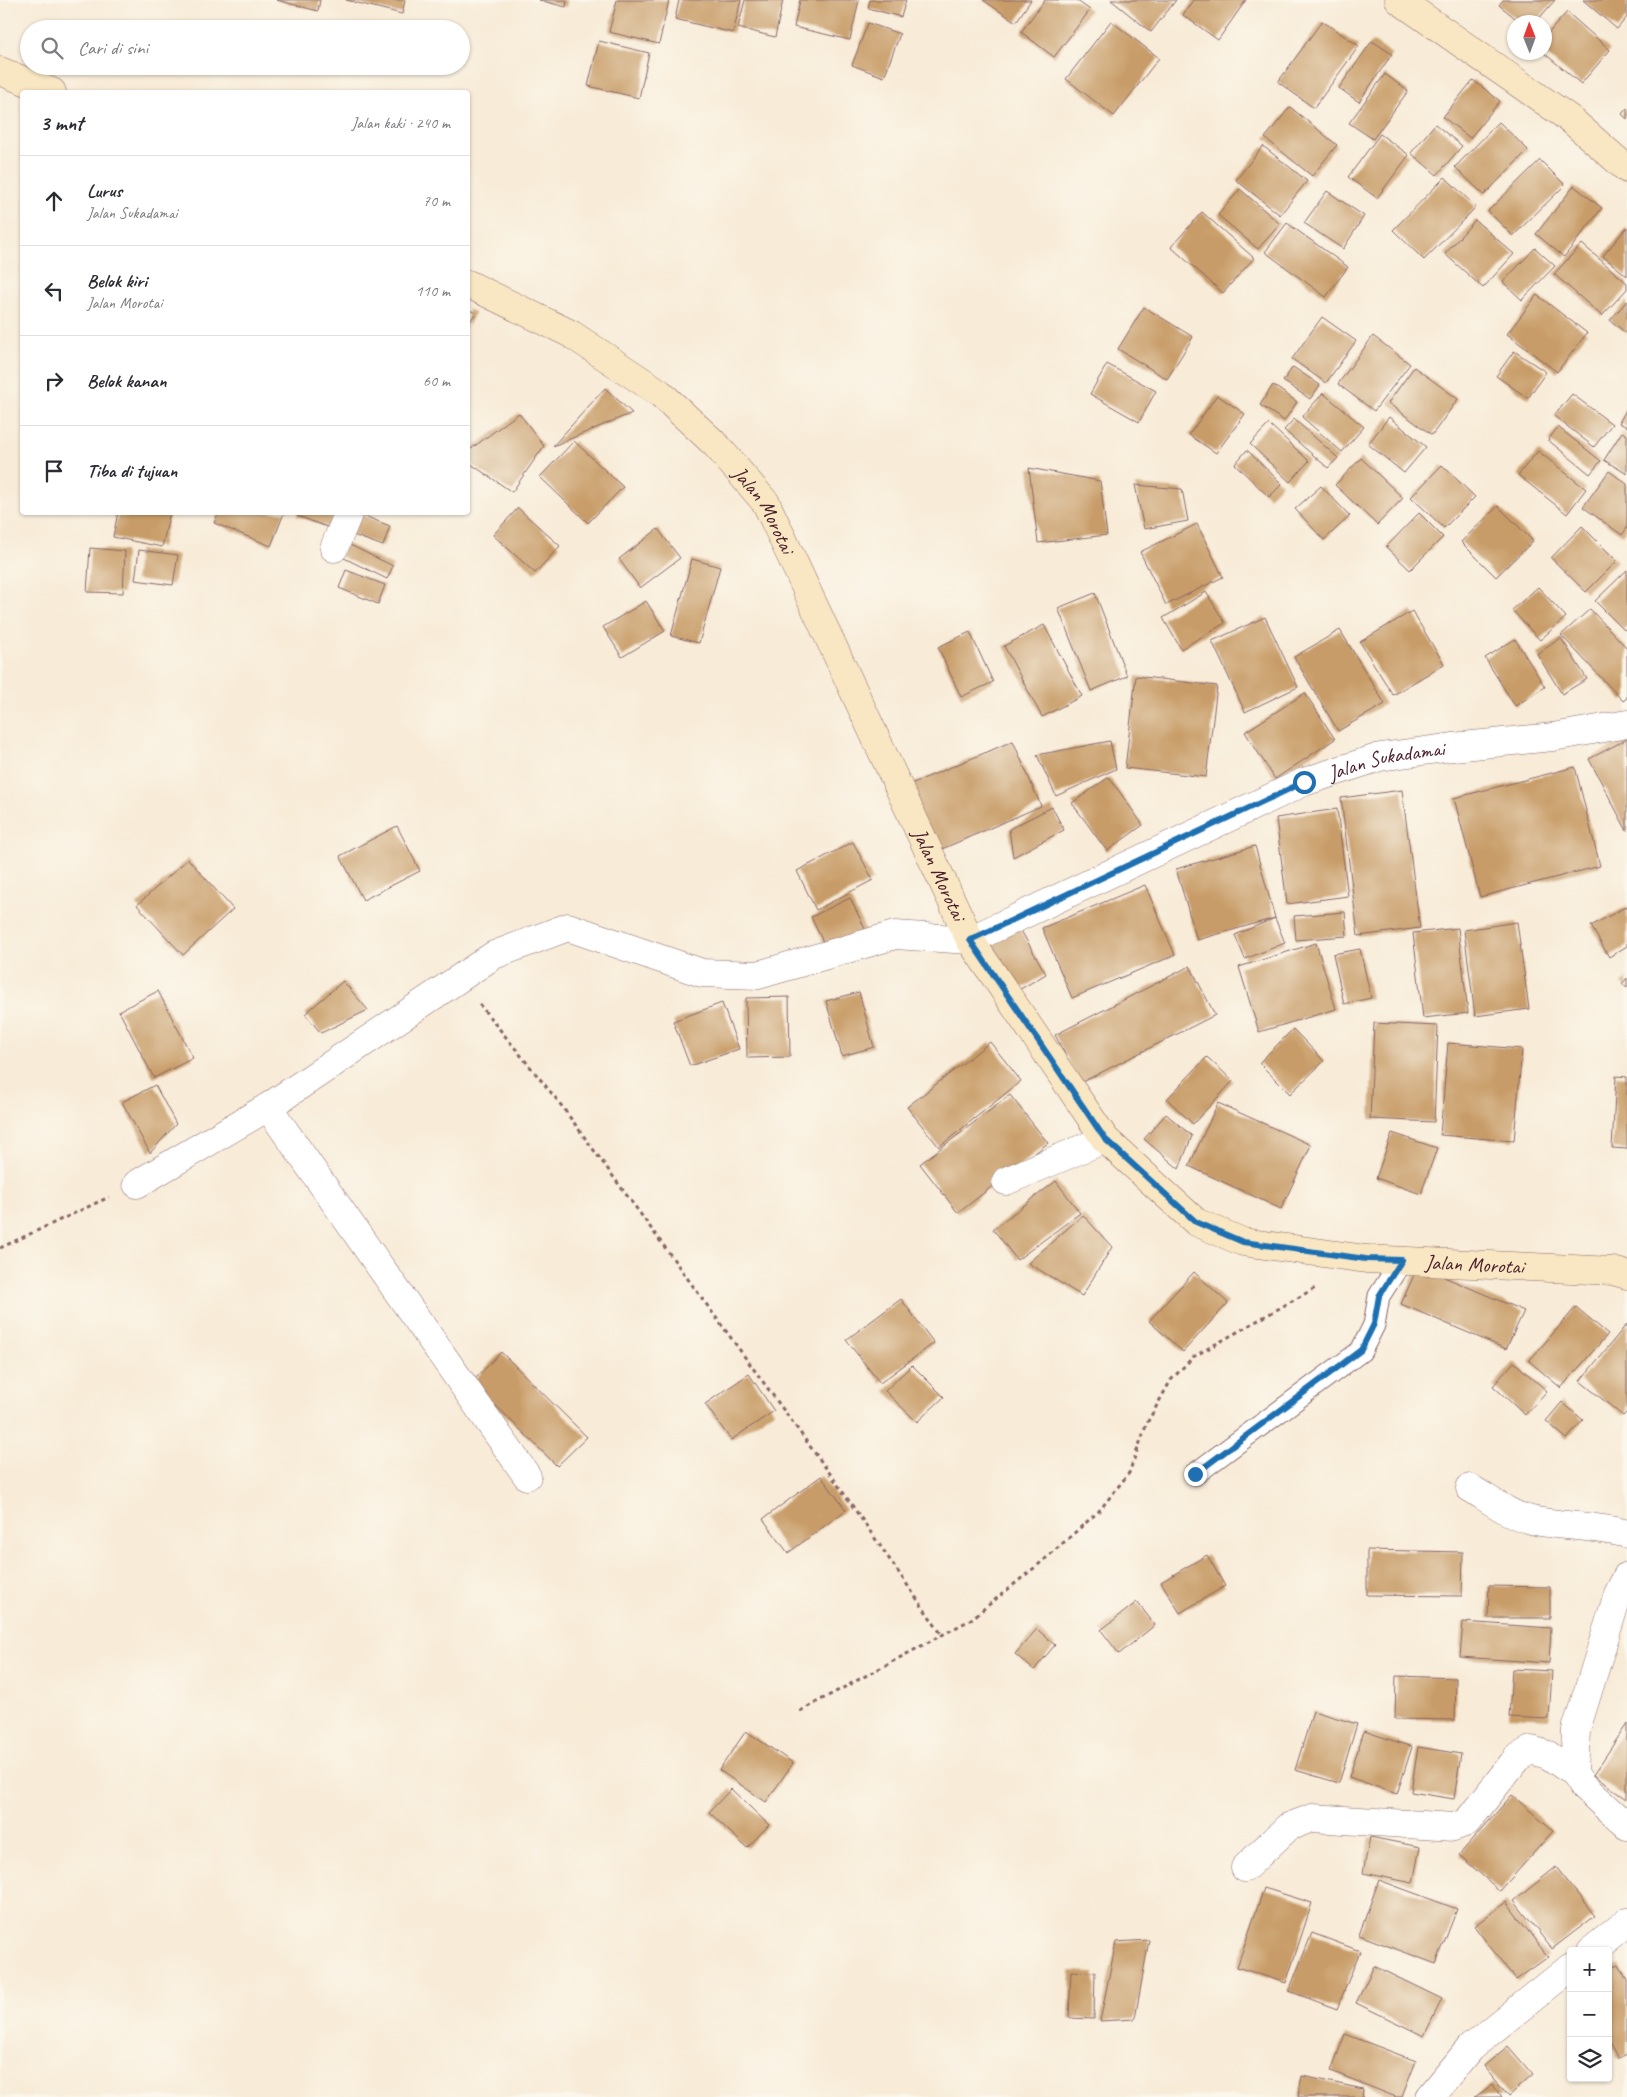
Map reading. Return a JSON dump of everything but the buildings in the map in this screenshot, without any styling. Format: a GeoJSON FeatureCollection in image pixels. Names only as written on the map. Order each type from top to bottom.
{"type":"FeatureCollection","features":[{"type":"Feature","properties":{"kind":"street"},"geometry":{"type":"LineString","coordinates":[[1399,0],[1570,119],[1627,169]]}},
{"type":"Feature","properties":{"kind":"street"},"geometry":{"type":"LineString","coordinates":[[0,72],[47,90]]}},
{"type":"Feature","properties":{"kind":"street","name":"Jalan Morotai"},"geometry":{"type":"LineString","coordinates":[[470,285],[571,334],[660,393],[716,445],[766,503],[970,940],[1105,1139],[1196,1222],[1243,1242],[1366,1259],[1613,1271],[1627,1275]]}},
{"type":"Feature","properties":{"kind":"street"},"geometry":{"type":"LineString","coordinates":[[334,548],[348,515]]}},
{"type":"Feature","properties":{"kind":"street","name":"Jalan Sukadamai"},"geometry":{"type":"LineString","coordinates":[[970,940],[1304,782],[1380,757],[1453,747],[1553,737],[1627,724]]}},
{"type":"Feature","properties":{"kind":"street"},"geometry":{"type":"LineString","coordinates":[[136,1184],[268,1107],[494,955],[568,927],[702,973],[758,975],[895,935],[970,940]]}},
{"type":"Feature","properties":{"kind":"street"},"geometry":{"type":"LineString","coordinates":[[268,1107],[527,1476]]}},
{"type":"Feature","properties":{"kind":"street"},"geometry":{"type":"LineString","coordinates":[[1006,1181],[1105,1139]]}},
{"type":"Feature","properties":{"kind":"street"},"geometry":{"type":"LineString","coordinates":[[1470,1488],[1506,1510],[1530,1520],[1599,1528],[1627,1534]]}},
{"type":"Feature","properties":{"kind":"street"},"geometry":{"type":"LineString","coordinates":[[1574,1773],[1576,1730],[1618,1594],[1627,1576]]}},
{"type":"Feature","properties":{"kind":"street"},"geometry":{"type":"LineString","coordinates":[[1245,1868],[1288,1828],[1312,1818],[1454,1827],[1467,1822],[1517,1758],[1532,1750],[1548,1755],[1574,1773],[1582,1785],[1627,1826]]}},
{"type":"Feature","properties":{"kind":"street"},"geometry":{"type":"LineString","coordinates":[[1596,1947],[1627,1922]]}},
{"type":"Feature","properties":{"kind":"street"},"geometry":{"type":"LineString","coordinates":[[1430,2097],[1470,2048],[1567,1970]]}},
{"type":"Feature","properties":{"kind":"lane"},"geometry":{"type":"LineString","coordinates":[[1195,1474],[1361,1350],[1374,1324],[1379,1296],[1402,1260]]}},
{"type":"Feature","properties":{"kind":"path"},"geometry":{"type":"LineString","coordinates":[[458,979],[558,1101],[826,1468],[942,1635]]}},
{"type":"Feature","properties":{"kind":"path"},"geometry":{"type":"LineString","coordinates":[[0,1248],[136,1184]]}},
{"type":"Feature","properties":{"kind":"path"},"geometry":{"type":"LineString","coordinates":[[800,1711],[970,1620],[1044,1560],[1099,1512],[1128,1473],[1148,1422],[1171,1380],[1193,1357],[1322,1283]]}},
{"type":"Feature","properties":{"kind":"route"},"geometry":{"type":"LineString","coordinates":[[1195,1474],[1361,1350],[1374,1324],[1379,1296],[1402,1260],[1366,1259],[1243,1242],[1196,1222],[1105,1139],[970,940],[1304,782]]}}]}
